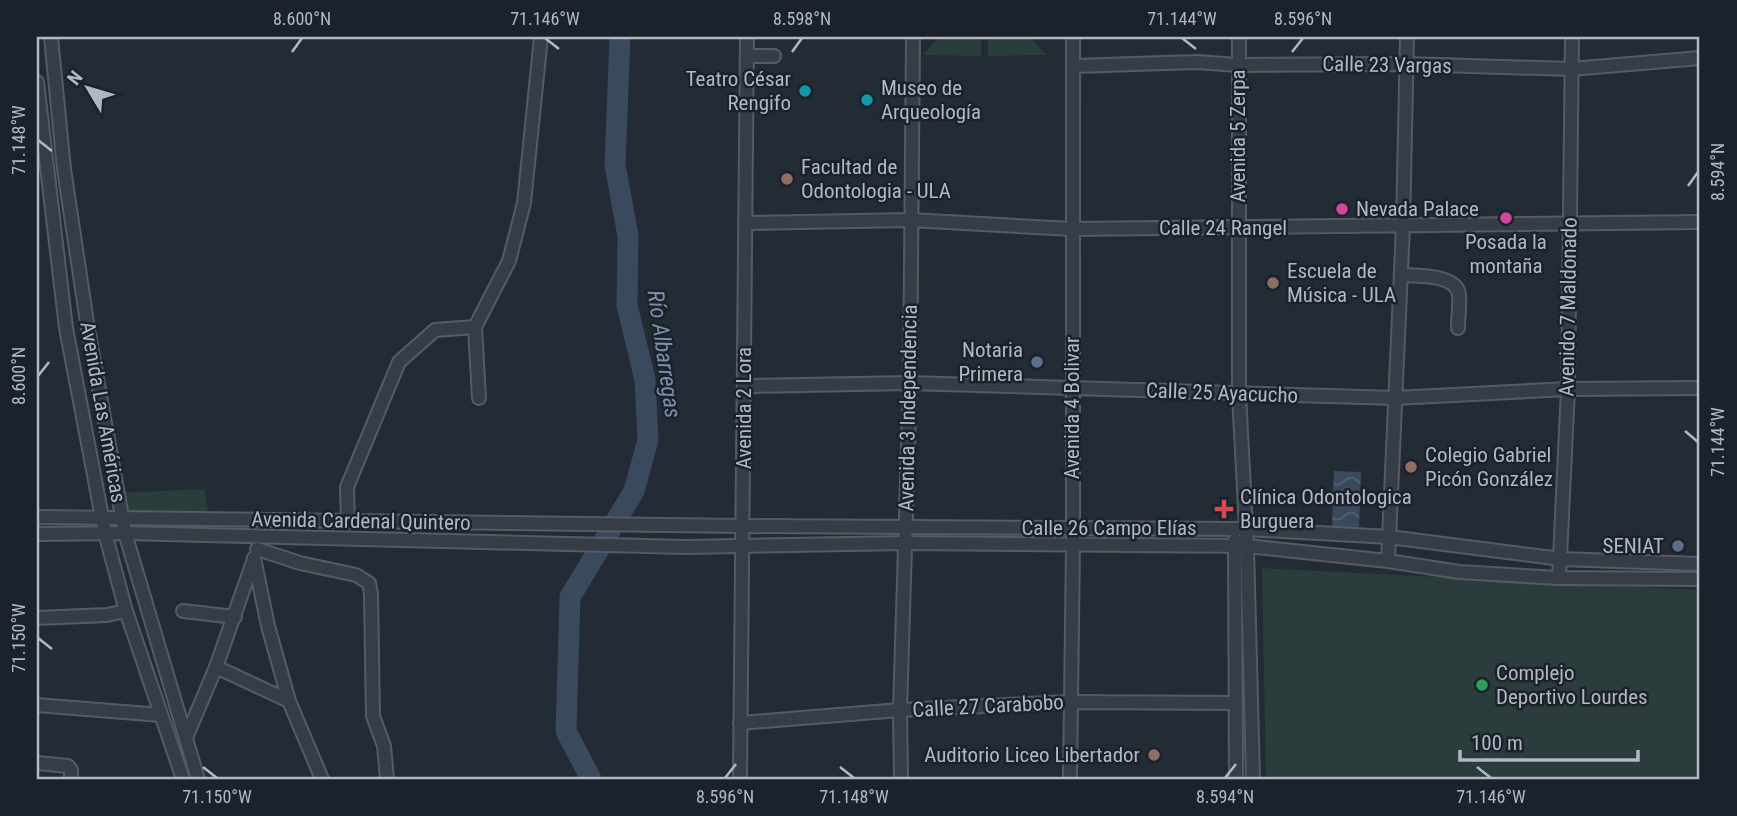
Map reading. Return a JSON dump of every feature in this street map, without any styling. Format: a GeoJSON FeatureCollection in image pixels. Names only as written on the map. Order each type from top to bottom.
{"type":"FeatureCollection","features":[{"type":"Feature","properties":{"kind":"street","name":"Avenida Las Américas"},"geometry":{"type":"LineString","coordinates":[[51,37],[64,169],[88,329],[125,533],[198,779]]}},
{"type":"Feature","properties":{"kind":"street"},"geometry":{"type":"LineString","coordinates":[[479,398],[475,327],[509,261],[524,203],[541,37]]}},
{"type":"Feature","properties":{"kind":"street","name":"Avenida 2 Lora"},"geometry":{"type":"LineString","coordinates":[[740,779],[747,37]]}},
{"type":"Feature","properties":{"kind":"street","name":"Avenida 3 Independencia"},"geometry":{"type":"LineString","coordinates":[[901,779],[900,710],[910,383],[912,37]]}},
{"type":"Feature","properties":{"kind":"street","name":"Avenida 4 Bolivar"},"geometry":{"type":"LineString","coordinates":[[1070,779],[1073,37]]}},
{"type":"Feature","properties":{"kind":"street","name":"Avenida 5 Zerpa"},"geometry":{"type":"LineString","coordinates":[[1239,37],[1237,229],[1241,546]]}},
{"type":"Feature","properties":{"kind":"street"},"geometry":{"type":"LineString","coordinates":[[1388,561],[1404,226],[1407,37]]}},
{"type":"Feature","properties":{"kind":"street","name":"Avenido 7 Maldonado"},"geometry":{"type":"LineString","coordinates":[[1559,578],[1568,389],[1572,37]]}},
{"type":"Feature","properties":{"kind":"street"},"geometry":{"type":"LineString","coordinates":[[747,56],[774,56]]}},
{"type":"Feature","properties":{"kind":"street","name":"Calle 23 Vargas"},"geometry":{"type":"LineString","coordinates":[[1074,66],[1196,62],[1238,65],[1406,64],[1571,69],[1700,58]]}},
{"type":"Feature","properties":{"kind":"street","name":"Avenida Las Américas"},"geometry":{"type":"LineString","coordinates":[[37,82],[42,179],[66,328],[105,533],[126,611],[183,779]]}},
{"type":"Feature","properties":{"kind":"street","name":"Calle 24 Rangel"},"geometry":{"type":"LineString","coordinates":[[745,223],[910,220],[1072,229],[1237,229],[1700,222]]}},
{"type":"Feature","properties":{"kind":"street"},"geometry":{"type":"LineString","coordinates":[[1401,275],[1446,280],[1457,286],[1460,293],[1458,328]]}},
{"type":"Feature","properties":{"kind":"street"},"geometry":{"type":"LineString","coordinates":[[348,522],[347,487],[399,362],[435,330],[475,327]]}},
{"type":"Feature","properties":{"kind":"street","name":"Calle 25 Ayacucho"},"geometry":{"type":"LineString","coordinates":[[744,386],[910,383],[1395,398],[1568,389],[1700,388]]}},
{"type":"Feature","properties":{"kind":"street","name":"Avenida Cardenal Quintero"},"geometry":{"type":"LineString","coordinates":[[37,517],[685,525]]}},
{"type":"Feature","properties":{"kind":"street","name":"Calle 26 Campo Elías"},"geometry":{"type":"LineString","coordinates":[[685,525],[1240,529],[1389,537],[1561,559],[1700,564]]}},
{"type":"Feature","properties":{"kind":"street","name":"Avenida Cardenal Quintero"},"geometry":{"type":"LineString","coordinates":[[105,533],[257,548],[396,541],[685,547]]}},
{"type":"Feature","properties":{"kind":"street"},"geometry":{"type":"LineString","coordinates":[[37,534],[105,533]]}},
{"type":"Feature","properties":{"kind":"street","name":"Calle 26 Campo Elías"},"geometry":{"type":"LineString","coordinates":[[685,547],[906,542],[1241,546],[1388,561],[1459,572],[1559,578],[1700,579]]}},
{"type":"Feature","properties":{"kind":"street"},"geometry":{"type":"LineString","coordinates":[[1236,779],[1241,546]]}},
{"type":"Feature","properties":{"kind":"street"},"geometry":{"type":"LineString","coordinates":[[1241,546],[1253,779]]}},
{"type":"Feature","properties":{"kind":"street"},"geometry":{"type":"LineString","coordinates":[[186,738],[235,617],[257,548]]}},
{"type":"Feature","properties":{"kind":"street"},"geometry":{"type":"LineString","coordinates":[[257,548],[268,626],[289,701],[322,779]]}},
{"type":"Feature","properties":{"kind":"street"},"geometry":{"type":"LineString","coordinates":[[257,548],[300,563],[356,575],[369,583],[372,594],[373,716],[384,746],[387,779]]}},
{"type":"Feature","properties":{"kind":"street"},"geometry":{"type":"LineString","coordinates":[[37,618],[107,615],[126,611]]}},
{"type":"Feature","properties":{"kind":"street"},"geometry":{"type":"LineString","coordinates":[[183,611],[235,617]]}},
{"type":"Feature","properties":{"kind":"street"},"geometry":{"type":"LineString","coordinates":[[216,667],[289,701]]}},
{"type":"Feature","properties":{"kind":"street","name":"Calle 27 Carabobo"},"geometry":{"type":"LineString","coordinates":[[740,723],[900,710],[1070,702],[1236,703]]}},
{"type":"Feature","properties":{"kind":"street"},"geometry":{"type":"LineString","coordinates":[[37,705],[161,715]]}},
{"type":"Feature","properties":{"kind":"street"},"geometry":{"type":"LineString","coordinates":[[37,763],[68,766],[71,779]]}},
{"type":"Feature","properties":{"kind":"shaded area"},"geometry":{"type":"Polygon","coordinates":[[[939,37],[981,37],[981,56],[923,55],[939,37]]]}},
{"type":"Feature","properties":{"kind":"shaded area"},"geometry":{"type":"Polygon","coordinates":[[[988,37],[1030,37],[1046,55],[988,56],[988,37]]]}},
{"type":"Feature","properties":{"kind":"shaded area"},"geometry":{"type":"Polygon","coordinates":[[[204,489],[210,519],[123,515],[118,493],[204,489]]]}},
{"type":"Feature","properties":{"kind":"shaded area","name":"Complejo Deportivo Lourdes"},"geometry":{"type":"Polygon","coordinates":[[[1262,568],[1700,590],[1700,779],[1266,779],[1262,568]]]}},
{"type":"Feature","properties":{"kind":"water"},"geometry":{"type":"Polygon","coordinates":[[[1334,471],[1361,472],[1359,528],[1332,527],[1334,471]]]}},
{"type":"Feature","properties":{"kind":"waterway","name":"Río Albarregas"},"geometry":{"type":"LineString","coordinates":[[591,779],[566,731],[570,597],[634,491],[648,440],[645,380],[627,305],[628,236],[615,165],[620,37]]}},
{"type":"Feature","properties":{"kind":"place","name":"Teatro César Rengifo"},"geometry":{"type":"Point","coordinates":[805,91]}},
{"type":"Feature","properties":{"kind":"place","name":"Museo de Arqueología"},"geometry":{"type":"Point","coordinates":[867,100]}},
{"type":"Feature","properties":{"kind":"place","name":"Facultad de Odontologia - ULA"},"geometry":{"type":"Point","coordinates":[787,179]}},
{"type":"Feature","properties":{"kind":"place","name":"Nevada Palace"},"geometry":{"type":"Point","coordinates":[1342,209]}},
{"type":"Feature","properties":{"kind":"place","name":"Posada la montaña"},"geometry":{"type":"Point","coordinates":[1506,218]}},
{"type":"Feature","properties":{"kind":"place","name":"Escuela de Música - ULA"},"geometry":{"type":"Point","coordinates":[1273,283]}},
{"type":"Feature","properties":{"kind":"place","name":"Notaria Primera"},"geometry":{"type":"Point","coordinates":[1037,362]}},
{"type":"Feature","properties":{"kind":"place","name":"Colegio Gabriel Picón González"},"geometry":{"type":"Point","coordinates":[1411,467]}},
{"type":"Feature","properties":{"kind":"place","name":"Clínica Odontologica Burguera"},"geometry":{"type":"Point","coordinates":[1224,509]}},
{"type":"Feature","properties":{"kind":"place","name":"SENIAT"},"geometry":{"type":"Point","coordinates":[1678,546]}},
{"type":"Feature","properties":{"kind":"place","name":"Complejo Deportivo Lourdes"},"geometry":{"type":"Point","coordinates":[1482,685]}},
{"type":"Feature","properties":{"kind":"place","name":"Auditorio Liceo Libertador"},"geometry":{"type":"Point","coordinates":[1154,755]}}]}
